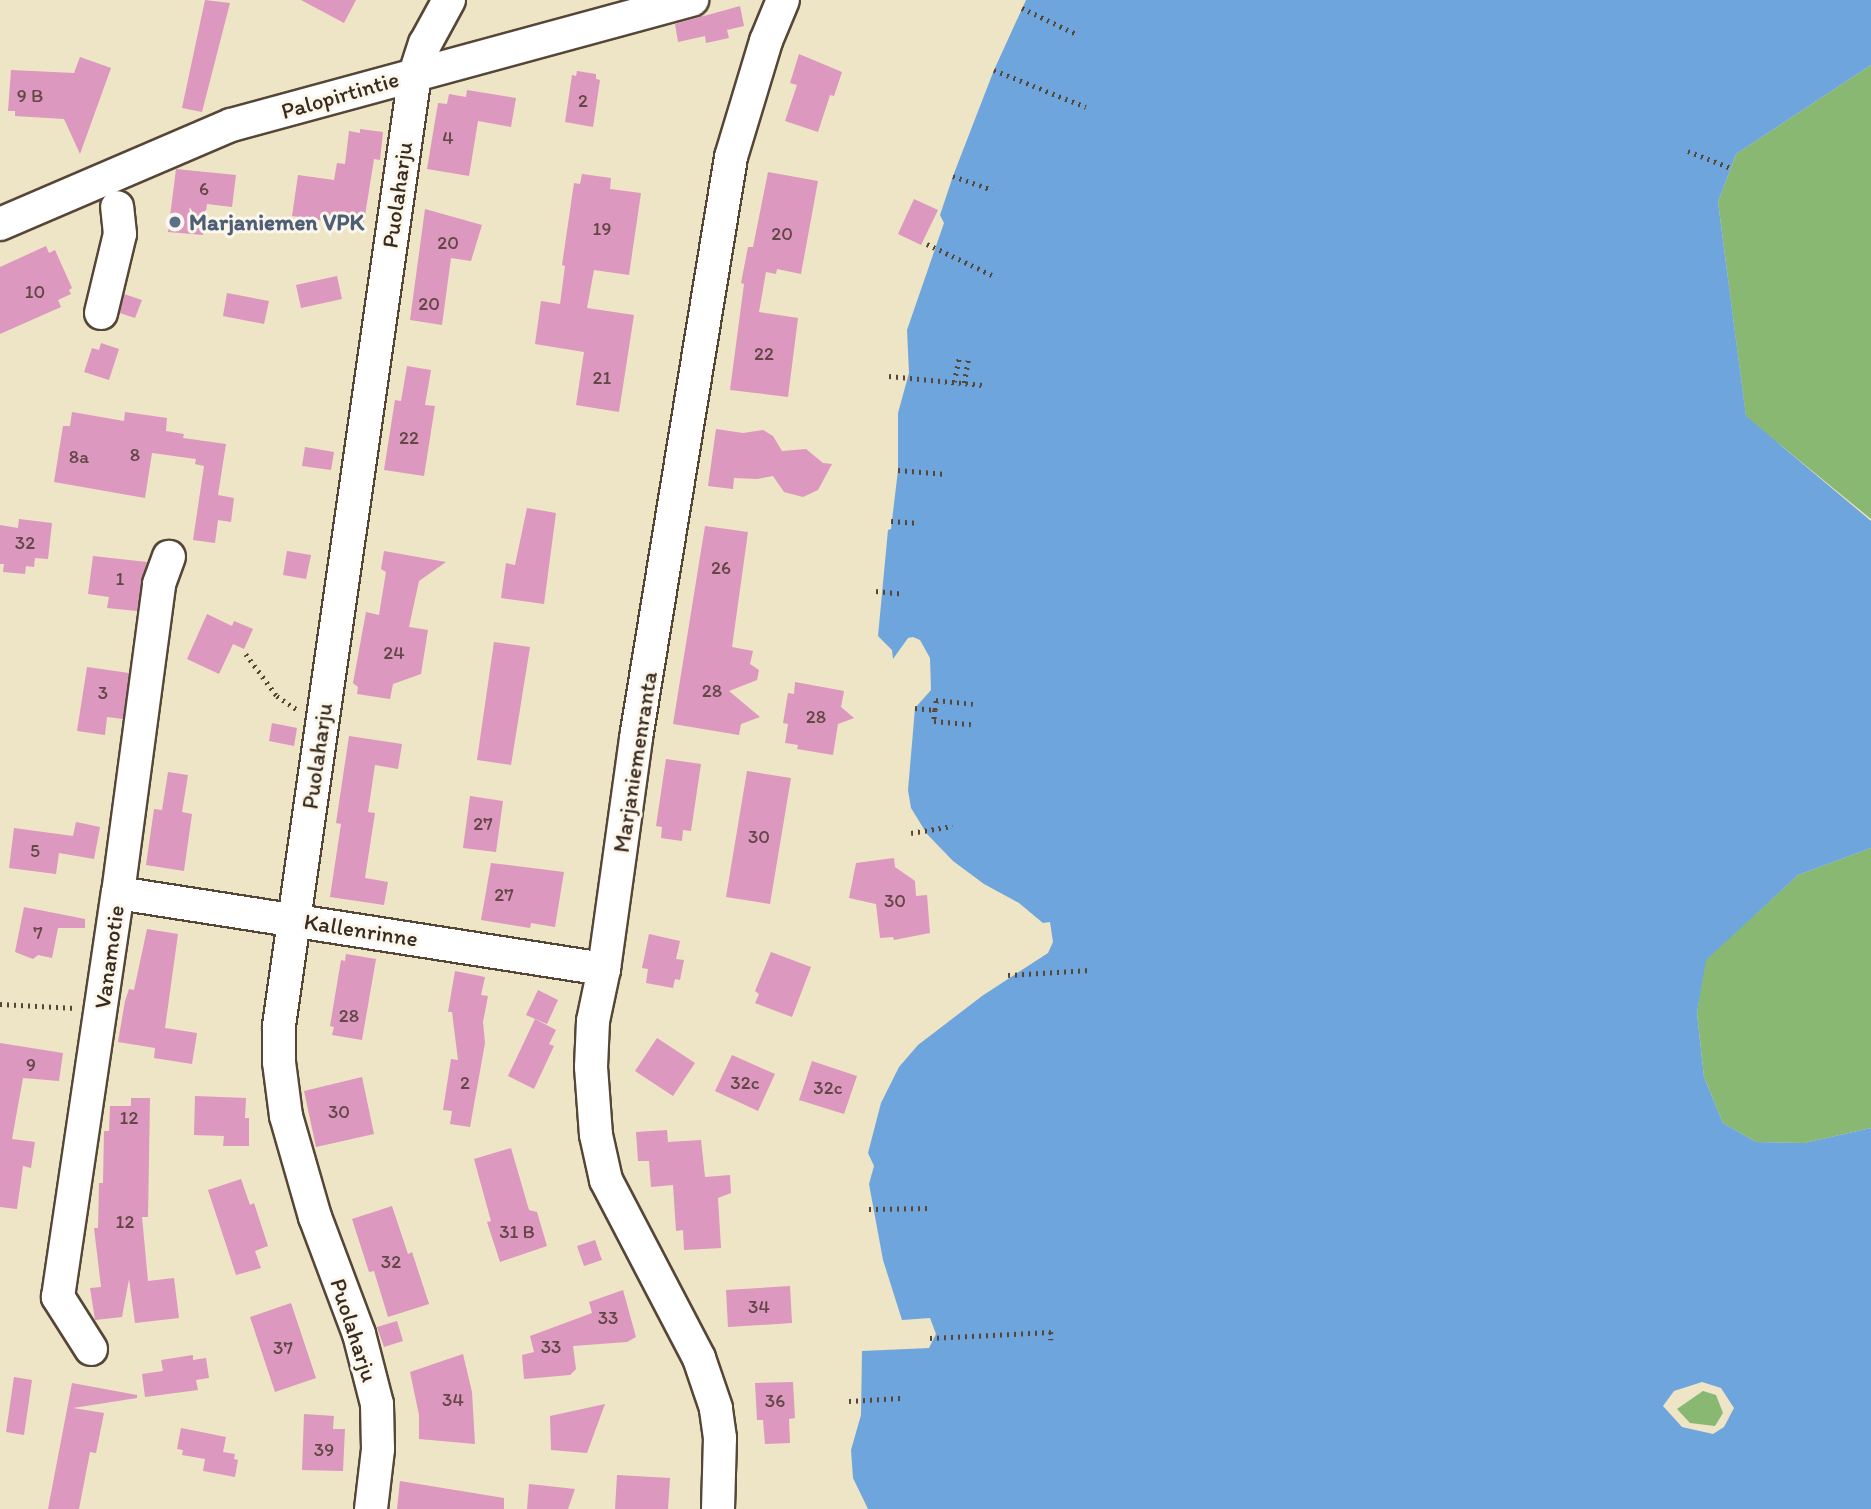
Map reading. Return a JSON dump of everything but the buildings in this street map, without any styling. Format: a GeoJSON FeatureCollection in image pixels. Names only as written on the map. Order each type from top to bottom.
{"type":"FeatureCollection","features":[{"type":"Feature","properties":{"kind":"street","name":"Puolaharju"},"geometry":{"type":"LineString","coordinates":[[372,1509],[378,1449],[376,1404],[359,1334],[315,1217],[286,1116],[279,1062],[279,1026],[415,74],[425,44],[449,0]]}},
{"type":"Feature","properties":{"kind":"street","name":"Palopirtintie"},"geometry":{"type":"LineString","coordinates":[[0,224],[232,125],[692,0]]}},
{"type":"Feature","properties":{"kind":"street","name":"Marjaniemenranta"},"geometry":{"type":"LineString","coordinates":[[719,1509],[720,1438],[708,1383],[680,1320],[606,1180],[596,1135],[591,1067],[593,1021],[604,969],[636,738],[731,157],[766,41],[783,0]]}},
{"type":"Feature","properties":{"kind":"street"},"geometry":{"type":"LineString","coordinates":[[101,313],[120,234],[117,206]]}},
{"type":"Feature","properties":{"kind":"street","name":"Vanamotie"},"geometry":{"type":"LineString","coordinates":[[91,1349],[58,1297],[118,893],[159,584],[169,557]]}},
{"type":"Feature","properties":{"kind":"street","name":"Kallenrinne"},"geometry":{"type":"LineString","coordinates":[[118,893],[604,969]]}},
{"type":"Feature","properties":{"kind":"path"},"geometry":{"type":"LineString","coordinates":[[1021,8],[1078,35]]}},
{"type":"Feature","properties":{"kind":"path"},"geometry":{"type":"LineString","coordinates":[[994,70],[1086,107]]}},
{"type":"Feature","properties":{"kind":"path"},"geometry":{"type":"LineString","coordinates":[[1688,150],[1731,168]]}},
{"type":"Feature","properties":{"kind":"path"},"geometry":{"type":"LineString","coordinates":[[953,176],[993,190]]}},
{"type":"Feature","properties":{"kind":"path"},"geometry":{"type":"LineString","coordinates":[[926,244],[992,275]]}},
{"type":"Feature","properties":{"kind":"path"},"geometry":{"type":"LineString","coordinates":[[954,382],[959,359]]}},
{"type":"Feature","properties":{"kind":"path"},"geometry":{"type":"LineString","coordinates":[[964,383],[968,360]]}},
{"type":"Feature","properties":{"kind":"path"},"geometry":{"type":"LineString","coordinates":[[889,376],[983,385]]}},
{"type":"Feature","properties":{"kind":"path"},"geometry":{"type":"LineString","coordinates":[[898,470],[946,474]]}},
{"type":"Feature","properties":{"kind":"path"},"geometry":{"type":"LineString","coordinates":[[891,521],[919,523]]}},
{"type":"Feature","properties":{"kind":"path"},"geometry":{"type":"LineString","coordinates":[[876,591],[903,594]]}},
{"type":"Feature","properties":{"kind":"path"},"geometry":{"type":"LineString","coordinates":[[246,654],[277,696],[297,710]]}},
{"type":"Feature","properties":{"kind":"path"},"geometry":{"type":"LineString","coordinates":[[971,724],[934,721],[936,700],[973,704]]}},
{"type":"Feature","properties":{"kind":"path"},"geometry":{"type":"LineString","coordinates":[[915,708],[935,710]]}},
{"type":"Feature","properties":{"kind":"path"},"geometry":{"type":"LineString","coordinates":[[911,833],[952,827]]}},
{"type":"Feature","properties":{"kind":"path"},"geometry":{"type":"LineString","coordinates":[[1008,975],[1090,970]]}},
{"type":"Feature","properties":{"kind":"path"},"geometry":{"type":"LineString","coordinates":[[0,1003],[76,1007]]}},
{"type":"Feature","properties":{"kind":"path"},"geometry":{"type":"LineString","coordinates":[[869,1209],[930,1208]]}},
{"type":"Feature","properties":{"kind":"path"},"geometry":{"type":"LineString","coordinates":[[930,1338],[1051,1332],[1051,1340]]}},
{"type":"Feature","properties":{"kind":"path"},"geometry":{"type":"LineString","coordinates":[[849,1401],[901,1398]]}},
{"type":"Feature","properties":{"kind":"green space"},"geometry":{"type":"Polygon","coordinates":[[[1871,65],[1871,519],[1746,417],[1718,202],[1736,154],[1871,65]]]}},
{"type":"Feature","properties":{"kind":"green space"},"geometry":{"type":"Polygon","coordinates":[[[1871,848],[1871,1128],[1804,1143],[1756,1142],[1723,1123],[1704,1077],[1697,1013],[1705,960],[1798,875],[1871,848]]]}},
{"type":"Feature","properties":{"kind":"green space"},"geometry":{"type":"Polygon","coordinates":[[[1703,1391],[1716,1395],[1723,1413],[1715,1426],[1690,1423],[1677,1409],[1703,1391]]]}},
{"type":"Feature","properties":{"kind":"water"},"geometry":{"type":"Polygon","coordinates":[[[1026,0],[1871,0],[1871,65],[1736,154],[1718,202],[1746,416],[1871,521],[1871,848],[1798,875],[1706,960],[1697,1013],[1704,1077],[1723,1123],[1756,1142],[1804,1143],[1871,1128],[1871,1509],[868,1509],[853,1478],[851,1450],[861,1415],[862,1351],[929,1348],[936,1334],[930,1318],[902,1320],[883,1260],[869,1184],[874,1166],[868,1153],[881,1103],[899,1067],[918,1045],[982,996],[1048,953],[1053,942],[1050,922],[1043,923],[1019,903],[984,884],[953,861],[927,834],[911,808],[908,790],[915,708],[931,690],[930,658],[920,640],[913,637],[908,638],[893,659],[892,650],[878,636],[888,530],[891,529],[898,470],[898,413],[909,373],[907,330],[944,223],[940,215],[953,176],[994,70],[1026,0]],[[1702,1382],[1674,1391],[1663,1406],[1682,1427],[1713,1434],[1724,1427],[1734,1408],[1721,1388],[1702,1382]]]}},
{"type":"Feature","properties":{"kind":"place","name":"Marjaniemen VPK"},"geometry":{"type":"Point","coordinates":[175,222]}}]}
